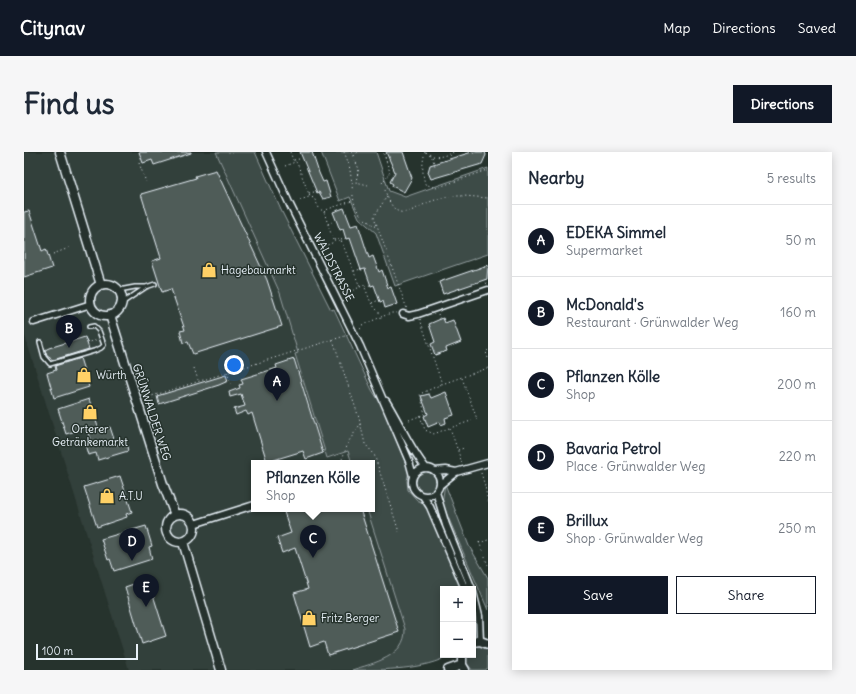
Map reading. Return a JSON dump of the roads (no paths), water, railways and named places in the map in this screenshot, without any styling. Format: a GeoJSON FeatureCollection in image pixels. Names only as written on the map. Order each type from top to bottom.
{"type":"FeatureCollection","features":[{"type":"Feature","properties":{"kind":"main road"},"geometry":{"type":"LineString","coordinates":[[60,152],[101,285]]}},
{"type":"Feature","properties":{"kind":"main road"},"geometry":{"type":"LineString","coordinates":[[111,284],[119,290],[122,303],[118,311],[110,315],[96,312],[91,304],[92,293],[101,285],[111,284]]}},
{"type":"Feature","properties":{"kind":"main road","name":"GRÜNWALDER WEG"},"geometry":{"type":"LineString","coordinates":[[110,315],[175,515]]}},
{"type":"Feature","properties":{"kind":"main road"},"geometry":{"type":"LineString","coordinates":[[180,514],[188,517],[194,524],[191,537],[183,542],[174,540],[167,532],[168,522],[175,515],[180,514]]}},
{"type":"Feature","properties":{"kind":"main road"},"geometry":{"type":"LineString","coordinates":[[183,542],[221,670]]}},
{"type":"Feature","properties":{"kind":"main road"},"geometry":{"type":"LineString","coordinates":[[476,642],[488,644]]}},
{"type":"Feature","properties":{"kind":"main road"},"geometry":{"type":"LineString","coordinates":[[448,670],[464,667]]}},
{"type":"Feature","properties":{"kind":"street","name":"WALDSTRASSE"},"geometry":{"type":"LineString","coordinates":[[266,152],[290,205],[354,332],[381,393],[389,417],[409,461],[413,476],[412,486],[415,491],[423,496],[430,507],[464,586]]}},
{"type":"Feature","properties":{"kind":"street"},"geometry":{"type":"LineString","coordinates":[[406,315],[418,314],[488,290]]}},
{"type":"Feature","properties":{"kind":"street"},"geometry":{"type":"LineString","coordinates":[[34,322],[91,304]]}},
{"type":"Feature","properties":{"kind":"street","name":"WALDSTRASSE"},"geometry":{"type":"LineString","coordinates":[[381,393],[395,415],[410,446],[426,468]]}},
{"type":"Feature","properties":{"kind":"street"},"geometry":{"type":"LineString","coordinates":[[423,496],[432,495],[436,492],[440,485],[456,472],[488,463]]}},
{"type":"Feature","properties":{"kind":"street"},"geometry":{"type":"LineString","coordinates":[[413,476],[418,470],[426,468],[435,471],[446,470],[456,472]]}},
{"type":"Feature","properties":{"kind":"street"},"geometry":{"type":"LineString","coordinates":[[435,471],[439,477],[440,485]]}},
{"type":"Feature","properties":{"kind":"street"},"geometry":{"type":"LineString","coordinates":[[436,492],[446,525],[470,586]]}},
{"type":"Feature","properties":{"kind":"street"},"geometry":{"type":"LineString","coordinates":[[194,524],[251,506]]}},
{"type":"Feature","properties":{"kind":"street"},"geometry":{"type":"LineString","coordinates":[[476,606],[480,621],[476,642]]}},
{"type":"Feature","properties":{"kind":"lane"},"geometry":{"type":"LineString","coordinates":[[122,303],[146,287],[155,284]]}},
{"type":"Feature","properties":{"kind":"lane"},"geometry":{"type":"LineString","coordinates":[[119,290],[135,287],[146,287]]}},
{"type":"Feature","properties":{"kind":"lane"},"geometry":{"type":"LineString","coordinates":[[40,342],[44,358],[50,364],[94,351],[104,345],[99,330],[94,326],[89,327]]}},
{"type":"Feature","properties":{"kind":"place","name":"Hagebaumarkt"},"geometry":{"type":"Point","coordinates":[209,270]}},
{"type":"Feature","properties":{"kind":"place","name":"McDonald's"},"geometry":{"type":"Point","coordinates":[69,348]}},
{"type":"Feature","properties":{"kind":"place","name":"Würth"},"geometry":{"type":"Point","coordinates":[84,375]}},
{"type":"Feature","properties":{"kind":"place","name":"EDEKA Simmel"},"geometry":{"type":"Point","coordinates":[277,401]}},
{"type":"Feature","properties":{"kind":"place","name":"Orterer Getränkemarkt"},"geometry":{"type":"Point","coordinates":[90,412]}},
{"type":"Feature","properties":{"kind":"place","name":"A.T.U"},"geometry":{"type":"Point","coordinates":[107,496]}},
{"type":"Feature","properties":{"kind":"place","name":"Pflanzen Kölle"},"geometry":{"type":"Point","coordinates":[313,558]}},
{"type":"Feature","properties":{"kind":"place","name":"Bavaria Petrol"},"geometry":{"type":"Point","coordinates":[132,561]}},
{"type":"Feature","properties":{"kind":"place","name":"Brillux"},"geometry":{"type":"Point","coordinates":[146,607]}},
{"type":"Feature","properties":{"kind":"place","name":"Fritz Berger"},"geometry":{"type":"Point","coordinates":[309,618]}}]}
